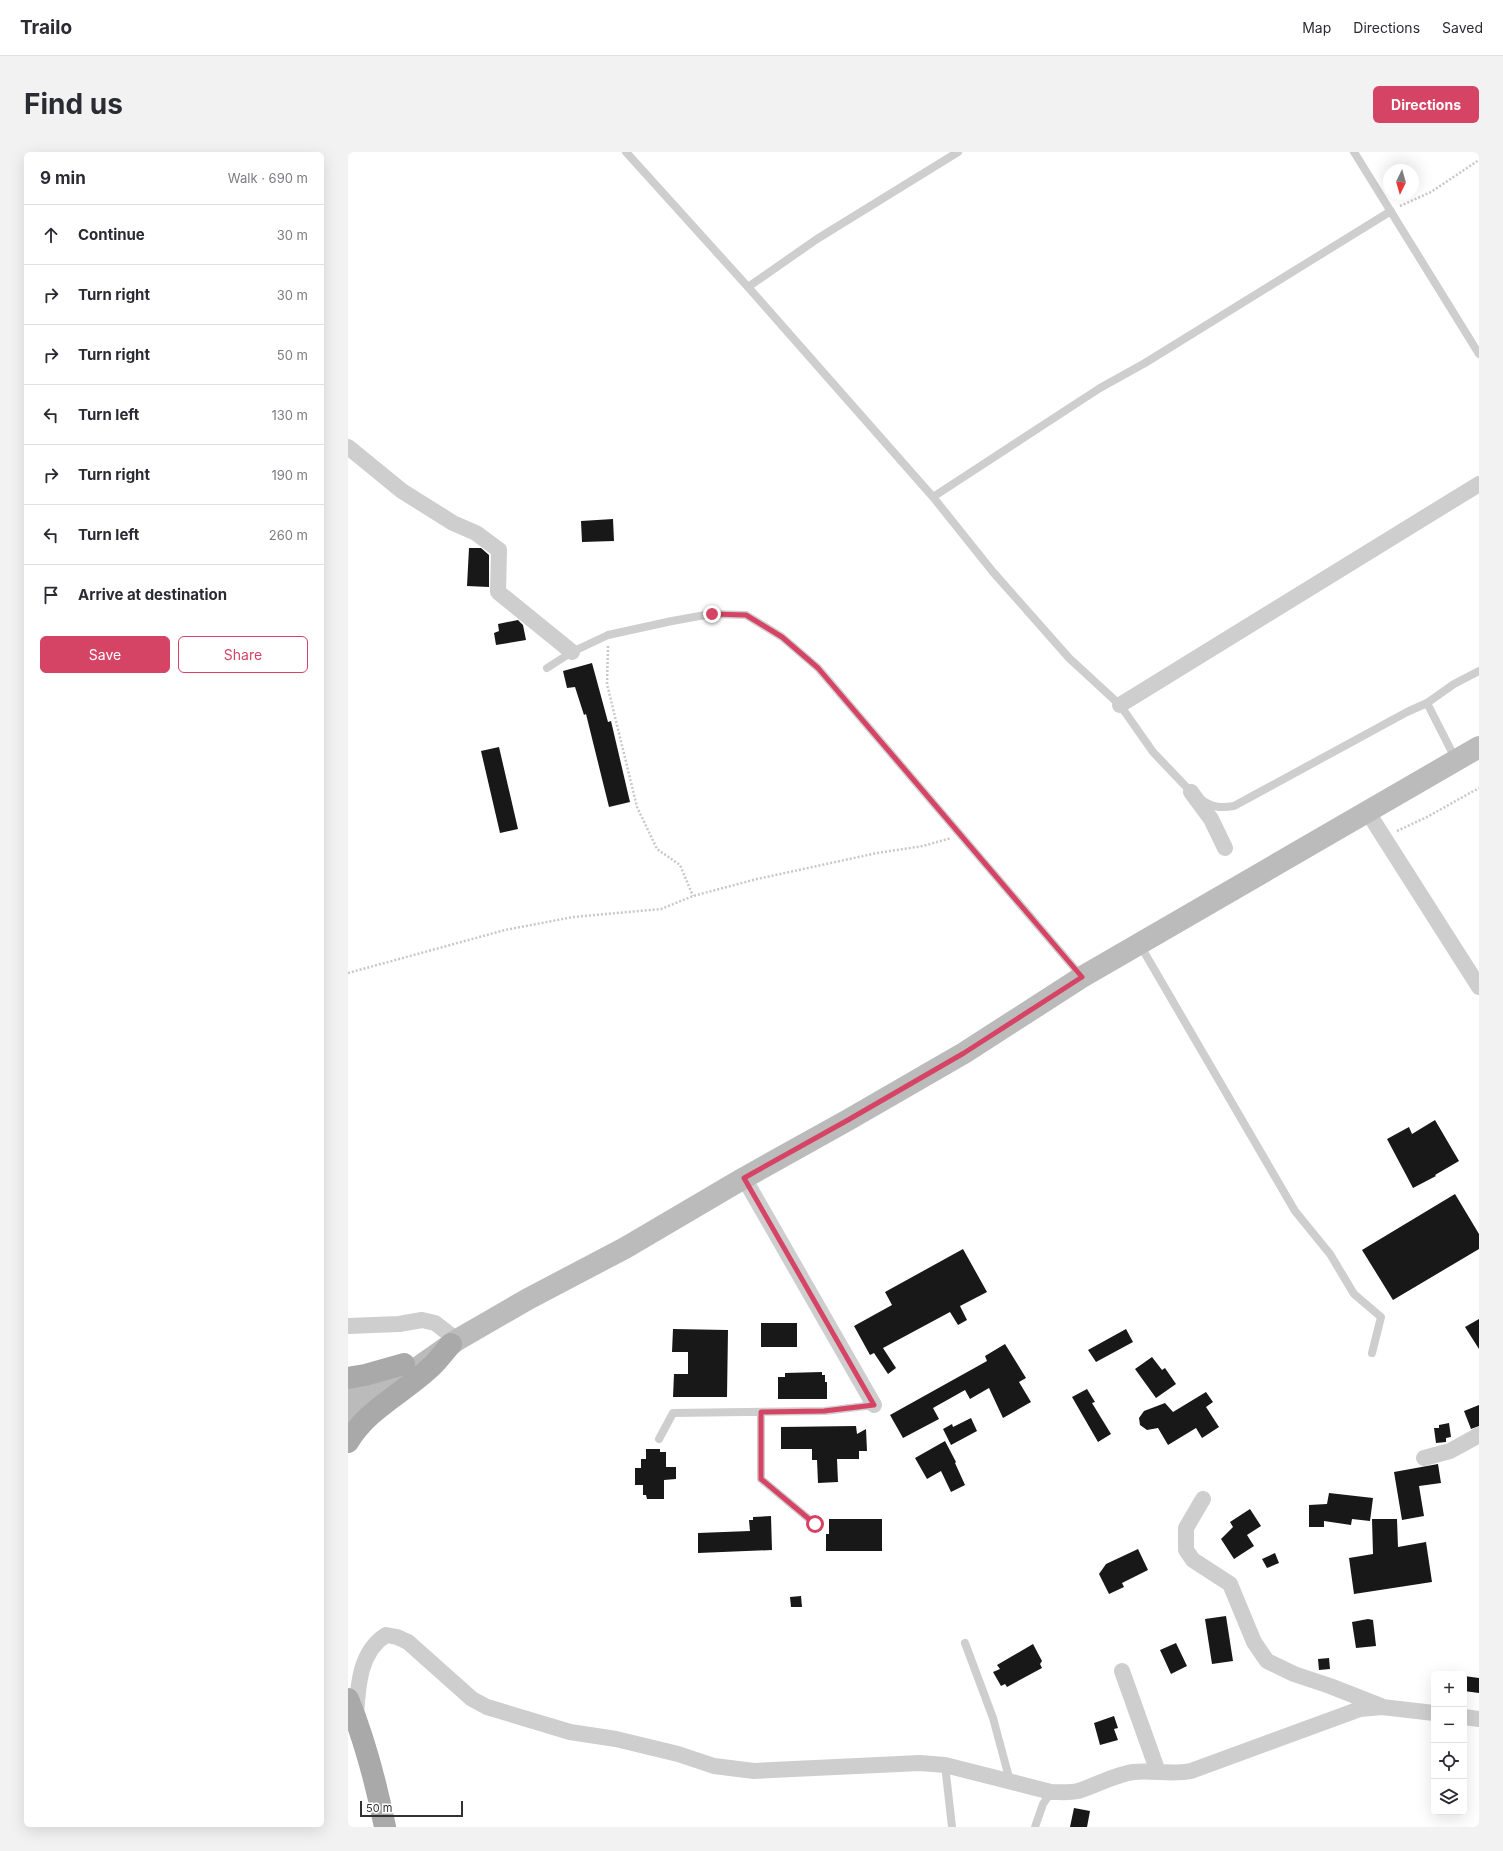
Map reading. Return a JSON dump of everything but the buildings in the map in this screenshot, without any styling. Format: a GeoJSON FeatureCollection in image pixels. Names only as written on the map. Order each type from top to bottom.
{"type":"FeatureCollection","features":[{"type":"Feature","properties":{"kind":"main road"},"geometry":{"type":"LineString","coordinates":[[348,1413],[410,1373],[454,1342],[528,1299],[625,1248],[744,1178],[964,1053],[1082,977],[1479,747]]}},
{"type":"Feature","properties":{"kind":"main road"},"geometry":{"type":"LineString","coordinates":[[348,1392],[404,1364],[454,1342]]}},
{"type":"Feature","properties":{"kind":"main road"},"geometry":{"type":"LineString","coordinates":[[348,1442],[360,1425],[375,1410],[433,1365],[454,1342]]}},
{"type":"Feature","properties":{"kind":"main road"},"geometry":{"type":"LineString","coordinates":[[348,1378],[365,1375],[404,1364]]}},
{"type":"Feature","properties":{"kind":"main road"},"geometry":{"type":"LineString","coordinates":[[351,1708],[373,1775],[384,1827]]}},
{"type":"Feature","properties":{"kind":"street"},"geometry":{"type":"LineString","coordinates":[[348,448],[402,491],[453,523],[476,533],[499,550],[498,592],[572,652]]}},
{"type":"Feature","properties":{"kind":"street"},"geometry":{"type":"LineString","coordinates":[[1120,705],[1479,484]]}},
{"type":"Feature","properties":{"kind":"street"},"geometry":{"type":"LineString","coordinates":[[1191,792],[1211,819],[1225,848]]}},
{"type":"Feature","properties":{"kind":"street"},"geometry":{"type":"LineString","coordinates":[[1368,811],[1479,987]]}},
{"type":"Feature","properties":{"kind":"street"},"geometry":{"type":"LineString","coordinates":[[744,1178],[874,1405]]}},
{"type":"Feature","properties":{"kind":"street"},"geometry":{"type":"LineString","coordinates":[[348,1326],[399,1324],[422,1320],[435,1323],[454,1342]]}},
{"type":"Feature","properties":{"kind":"street"},"geometry":{"type":"LineString","coordinates":[[1424,1458],[1450,1450],[1479,1435]]}},
{"type":"Feature","properties":{"kind":"street"},"geometry":{"type":"LineString","coordinates":[[1203,1499],[1186,1528],[1186,1550],[1193,1560],[1230,1584],[1254,1642],[1267,1661],[1294,1674],[1330,1686],[1382,1707]]}},
{"type":"Feature","properties":{"kind":"street"},"geometry":{"type":"LineString","coordinates":[[351,1708],[362,1668],[378,1640],[386,1635],[397,1637],[408,1642],[472,1699],[487,1707],[570,1732],[629,1742],[678,1754],[714,1766],[754,1771],[920,1763],[945,1766],[1051,1792],[1065,1793],[1078,1791],[1133,1772],[1179,1774],[1191,1771],[1335,1717],[1360,1710],[1382,1707],[1431,1713]]}},
{"type":"Feature","properties":{"kind":"street"},"geometry":{"type":"LineString","coordinates":[[1122,1671],[1158,1772]]}},
{"type":"Feature","properties":{"kind":"street"},"geometry":{"type":"LineString","coordinates":[[1467,1717],[1479,1719]]}},
{"type":"Feature","properties":{"kind":"lane"},"geometry":{"type":"LineString","coordinates":[[626,152],[748,287],[933,497],[993,572],[1069,658],[1120,705],[1153,752],[1191,792],[1209,805],[1221,808],[1234,806],[1407,712],[1427,703],[1454,684],[1479,671]]}},
{"type":"Feature","properties":{"kind":"lane"},"geometry":{"type":"LineString","coordinates":[[748,287],[818,239],[958,152]]}},
{"type":"Feature","properties":{"kind":"lane"},"geometry":{"type":"LineString","coordinates":[[1354,152],[1479,354]]}},
{"type":"Feature","properties":{"kind":"lane"},"geometry":{"type":"LineString","coordinates":[[933,497],[1100,388],[1145,363],[1391,211]]}},
{"type":"Feature","properties":{"kind":"lane"},"geometry":{"type":"LineString","coordinates":[[547,668],[572,652],[608,635],[712,614],[746,615],[782,637],[818,668],[1082,977]]}},
{"type":"Feature","properties":{"kind":"lane"},"geometry":{"type":"LineString","coordinates":[[1427,703],[1456,761]]}},
{"type":"Feature","properties":{"kind":"lane"},"geometry":{"type":"LineString","coordinates":[[1140,944],[1295,1211],[1330,1254],[1354,1294],[1381,1317],[1372,1353]]}},
{"type":"Feature","properties":{"kind":"lane"},"geometry":{"type":"LineString","coordinates":[[659,1438],[673,1414],[824,1411],[874,1405]]}},
{"type":"Feature","properties":{"kind":"lane"},"geometry":{"type":"LineString","coordinates":[[761,1412],[761,1479],[815,1524]]}},
{"type":"Feature","properties":{"kind":"lane"},"geometry":{"type":"LineString","coordinates":[[966,1643],[993,1718],[1010,1781]]}},
{"type":"Feature","properties":{"kind":"lane"},"geometry":{"type":"LineString","coordinates":[[945,1766],[952,1827]]}},
{"type":"Feature","properties":{"kind":"lane"},"geometry":{"type":"LineString","coordinates":[[1035,1827],[1043,1804],[1051,1792]]}},
{"type":"Feature","properties":{"kind":"path"},"geometry":{"type":"LineString","coordinates":[[1391,211],[1431,192],[1479,160]]}},
{"type":"Feature","properties":{"kind":"path"},"geometry":{"type":"LineString","coordinates":[[608,635],[607,684],[637,807],[657,849],[680,865],[693,896]]}},
{"type":"Feature","properties":{"kind":"path"},"geometry":{"type":"LineString","coordinates":[[1384,836],[1407,828],[1479,788]]}},
{"type":"Feature","properties":{"kind":"path"},"geometry":{"type":"LineString","coordinates":[[348,972],[505,930],[573,917],[661,908],[693,896],[756,879],[877,853],[923,846],[961,836]]}},
{"type":"Feature","properties":{"kind":"route"},"geometry":{"type":"LineString","coordinates":[[712,614],[746,615],[782,637],[818,668],[1082,977],[964,1053],[744,1178],[874,1405],[824,1411],[761,1412],[761,1479],[815,1524]]}}]}
